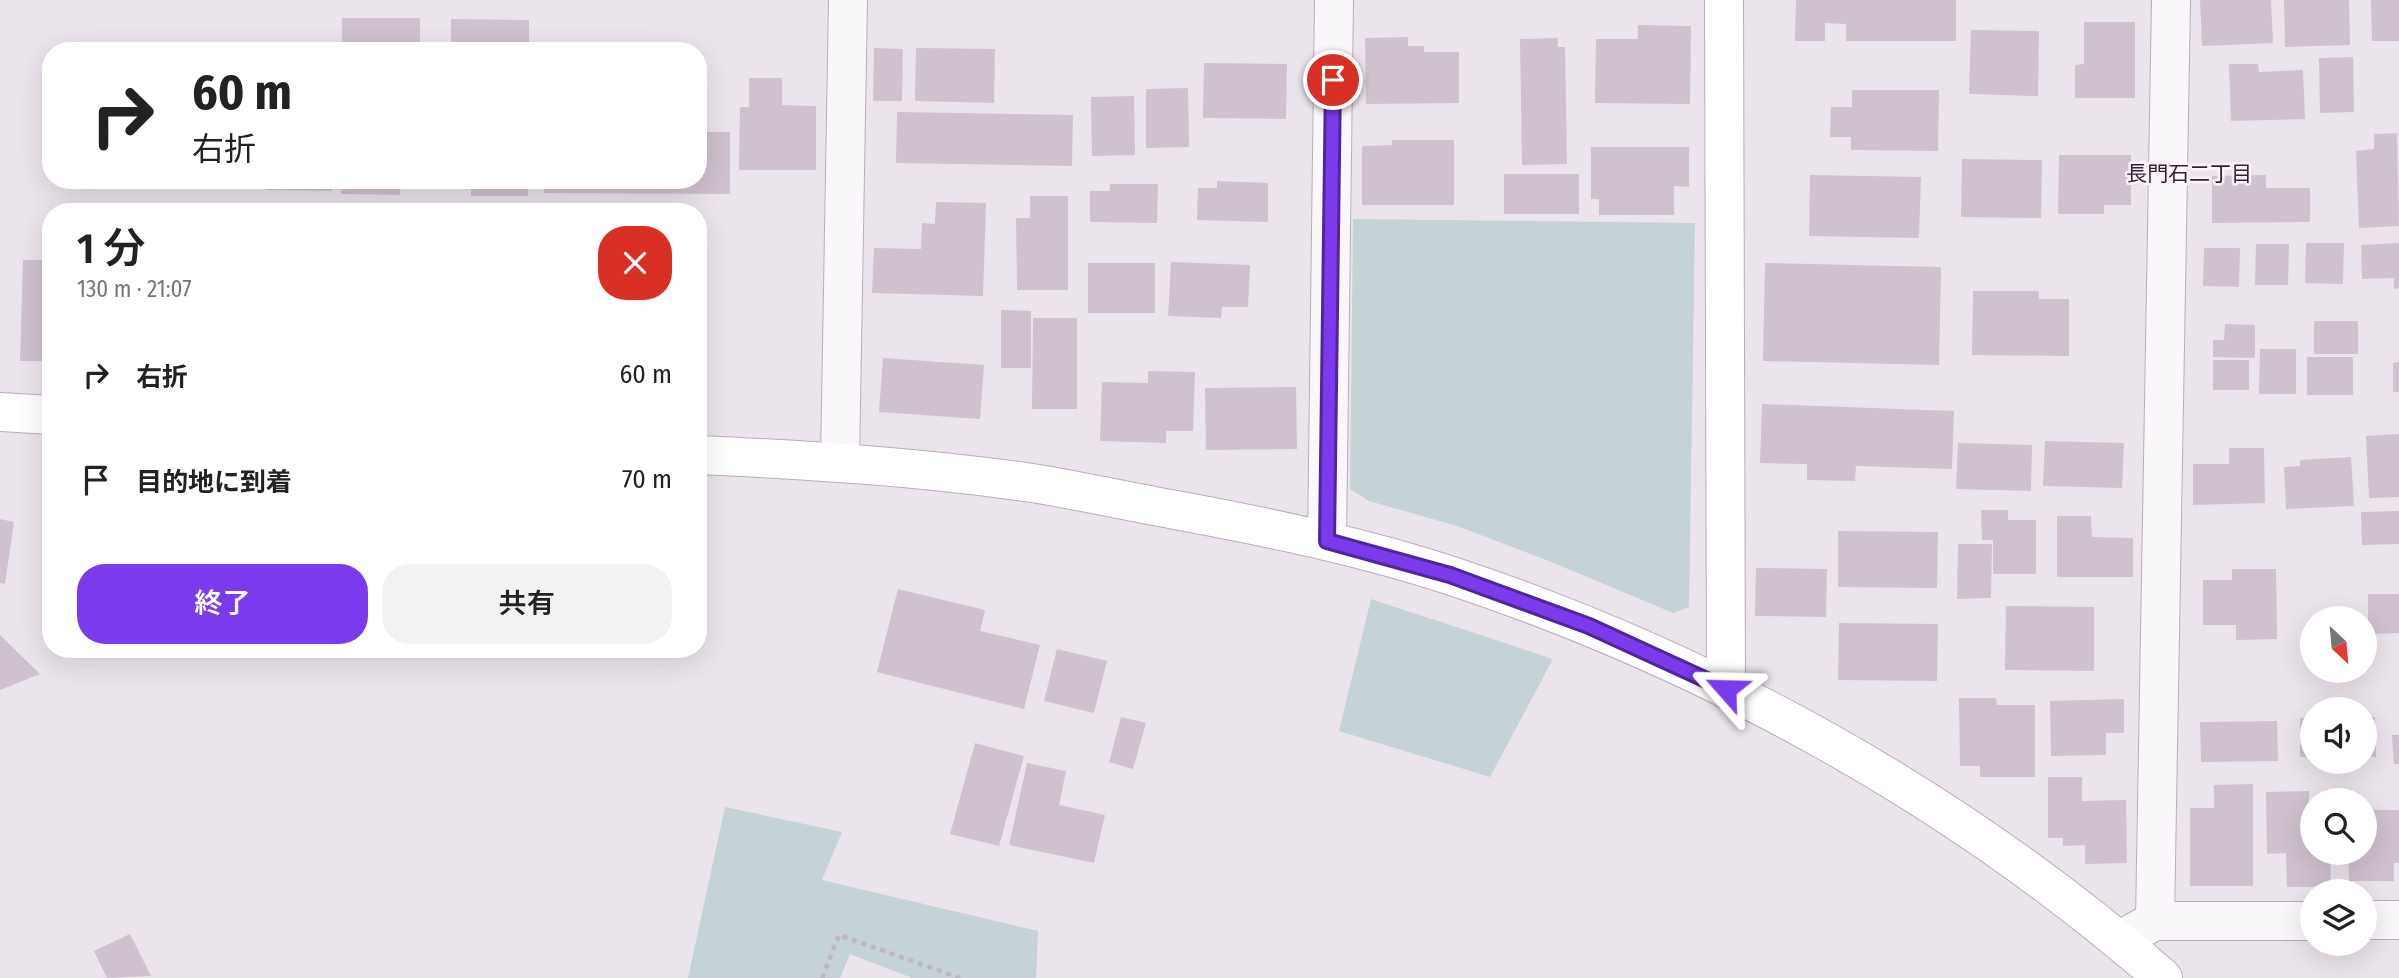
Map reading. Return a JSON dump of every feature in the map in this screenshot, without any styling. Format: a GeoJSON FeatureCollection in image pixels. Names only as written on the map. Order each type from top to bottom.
{"type":"FeatureCollection","features":[{"type":"Feature","properties":{"kind":"street"},"geometry":{"type":"LineString","coordinates":[[839,462],[848,0]]}},
{"type":"Feature","properties":{"kind":"street"},"geometry":{"type":"LineString","coordinates":[[1327,541],[1334,0]]}},
{"type":"Feature","properties":{"kind":"street"},"geometry":{"type":"LineString","coordinates":[[1724,0],[1726,689]]}},
{"type":"Feature","properties":{"kind":"street"},"geometry":{"type":"LineString","coordinates":[[2155,921],[2171,0]]}},
{"type":"Feature","properties":{"kind":"street"},"geometry":{"type":"LineString","coordinates":[[0,412],[42,414]]}},
{"type":"Feature","properties":{"kind":"street"},"geometry":{"type":"LineString","coordinates":[[707,455],[839,462],[1032,483],[1327,541],[1450,575],[1589,626],[1726,689],[1829,743],[1930,803],[2026,869],[2119,940],[2163,978]]}},
{"type":"Feature","properties":{"kind":"street"},"geometry":{"type":"LineString","coordinates":[[2119,940],[2155,921],[2300,920]]}},
{"type":"Feature","properties":{"kind":"street"},"geometry":{"type":"LineString","coordinates":[[2377,920],[2399,920]]}},
{"type":"Feature","properties":{"kind":"path"},"geometry":{"type":"LineString","coordinates":[[822,978],[839,935],[960,978]]}},
{"type":"Feature","properties":{"kind":"shaded area"},"geometry":{"type":"Polygon","coordinates":[[[1353,219],[1695,223],[1689,607],[1673,613],[1457,526],[1369,501],[1350,489],[1353,219]]]}},
{"type":"Feature","properties":{"kind":"shaded area"},"geometry":{"type":"Polygon","coordinates":[[[1371,599],[1553,659],[1490,777],[1339,731],[1371,599]]]}},
{"type":"Feature","properties":{"kind":"shaded area"},"geometry":{"type":"Polygon","coordinates":[[[725,807],[842,832],[822,880],[1038,931],[1036,978],[912,978],[850,954],[840,978],[688,978],[725,807]]]}},
{"type":"Feature","properties":{"kind":"building"},"geometry":{"type":"Polygon","coordinates":[[[1796,0],[1956,0],[1956,41],[1846,41],[1846,24],[1825,23],[1825,41],[1795,41],[1796,0]]]}},
{"type":"Feature","properties":{"kind":"building"},"geometry":{"type":"Polygon","coordinates":[[[2200,0],[2271,0],[2273,43],[2202,46],[2200,0]]]}},
{"type":"Feature","properties":{"kind":"building"},"geometry":{"type":"Polygon","coordinates":[[[2284,0],[2349,0],[2350,45],[2285,47],[2284,0]]]}},
{"type":"Feature","properties":{"kind":"building"},"geometry":{"type":"Polygon","coordinates":[[[2371,0],[2399,0],[2399,41],[2372,41],[2371,0]]]}},
{"type":"Feature","properties":{"kind":"building"},"geometry":{"type":"Polygon","coordinates":[[[342,18],[420,18],[420,42],[342,42],[342,18]]]}},
{"type":"Feature","properties":{"kind":"building"},"geometry":{"type":"Polygon","coordinates":[[[451,19],[529,20],[529,42],[451,42],[451,19]]]}},
{"type":"Feature","properties":{"kind":"building"},"geometry":{"type":"Polygon","coordinates":[[[2084,22],[2135,22],[2135,98],[2075,98],[2075,65],[2084,64],[2084,22]]]}},
{"type":"Feature","properties":{"kind":"building"},"geometry":{"type":"Polygon","coordinates":[[[1638,25],[1691,26],[1690,104],[1595,103],[1596,39],[1638,39],[1638,25]]]}},
{"type":"Feature","properties":{"kind":"building"},"geometry":{"type":"Polygon","coordinates":[[[1971,30],[2039,31],[2038,96],[1969,94],[1971,30]]]}},
{"type":"Feature","properties":{"kind":"building"},"geometry":{"type":"Polygon","coordinates":[[[1408,37],[1408,46],[1424,46],[1424,52],[1459,52],[1459,103],[1366,104],[1365,38],[1408,37]]]}},
{"type":"Feature","properties":{"kind":"building"},"geometry":{"type":"Polygon","coordinates":[[[1558,38],[1558,47],[1565,47],[1567,164],[1522,165],[1520,39],[1558,38]]]}},
{"type":"Feature","properties":{"kind":"building"},"geometry":{"type":"Polygon","coordinates":[[[874,48],[903,49],[902,101],[873,101],[874,48]]]}},
{"type":"Feature","properties":{"kind":"building"},"geometry":{"type":"Polygon","coordinates":[[[916,48],[995,49],[994,103],[915,101],[916,48]]]}},
{"type":"Feature","properties":{"kind":"building"},"geometry":{"type":"Polygon","coordinates":[[[2353,57],[2354,112],[2320,113],[2319,58],[2353,57]]]}},
{"type":"Feature","properties":{"kind":"building"},"geometry":{"type":"Polygon","coordinates":[[[1204,63],[1287,64],[1286,119],[1203,118],[1204,63]]]}},
{"type":"Feature","properties":{"kind":"building"},"geometry":{"type":"Polygon","coordinates":[[[2229,64],[2258,64],[2259,72],[2303,70],[2305,119],[2231,121],[2229,64]]]}},
{"type":"Feature","properties":{"kind":"building"},"geometry":{"type":"Polygon","coordinates":[[[749,78],[782,78],[782,105],[816,106],[816,170],[739,170],[740,107],[749,107],[749,78]]]}},
{"type":"Feature","properties":{"kind":"building"},"geometry":{"type":"Polygon","coordinates":[[[1188,88],[1189,147],[1146,148],[1146,89],[1188,88]]]}},
{"type":"Feature","properties":{"kind":"building"},"geometry":{"type":"Polygon","coordinates":[[[1852,90],[1939,90],[1938,151],[1851,150],[1851,137],[1830,137],[1831,107],[1852,107],[1852,90]]]}},
{"type":"Feature","properties":{"kind":"building"},"geometry":{"type":"Polygon","coordinates":[[[1134,96],[1135,155],[1092,156],[1091,97],[1134,96]]]}},
{"type":"Feature","properties":{"kind":"building"},"geometry":{"type":"Polygon","coordinates":[[[897,112],[1073,115],[1072,166],[896,163],[897,112]]]}},
{"type":"Feature","properties":{"kind":"building"},"geometry":{"type":"Polygon","coordinates":[[[707,132],[730,132],[730,194],[544,193],[544,189],[707,189],[707,132]]]}},
{"type":"Feature","properties":{"kind":"building"},"geometry":{"type":"Polygon","coordinates":[[[2397,133],[2399,226],[2359,228],[2356,151],[2374,149],[2374,134],[2397,133]]]}},
{"type":"Feature","properties":{"kind":"building"},"geometry":{"type":"Polygon","coordinates":[[[1392,140],[1454,140],[1454,205],[1362,205],[1362,146],[1392,145],[1392,140]]]}},
{"type":"Feature","properties":{"kind":"building"},"geometry":{"type":"Polygon","coordinates":[[[1591,147],[1689,147],[1689,187],[1674,186],[1674,215],[1599,215],[1599,199],[1591,199],[1591,147]]]}},
{"type":"Feature","properties":{"kind":"building"},"geometry":{"type":"Polygon","coordinates":[[[2059,155],[2131,155],[2131,205],[2104,205],[2104,214],[2058,214],[2059,155]]]}},
{"type":"Feature","properties":{"kind":"building"},"geometry":{"type":"Polygon","coordinates":[[[1962,159],[2042,160],[2041,218],[1961,217],[1962,159]]]}},
{"type":"Feature","properties":{"kind":"building"},"geometry":{"type":"Polygon","coordinates":[[[1504,174],[1579,174],[1579,214],[1504,214],[1504,174]]]}},
{"type":"Feature","properties":{"kind":"building"},"geometry":{"type":"Polygon","coordinates":[[[1810,175],[1921,177],[1919,238],[1809,236],[1810,175]]]}},
{"type":"Feature","properties":{"kind":"building"},"geometry":{"type":"Polygon","coordinates":[[[2266,175],[2266,188],[2310,188],[2310,222],[2212,223],[2212,176],[2266,175]]]}},
{"type":"Feature","properties":{"kind":"building"},"geometry":{"type":"Polygon","coordinates":[[[1217,181],[1268,183],[1268,222],[1197,220],[1198,188],[1217,188],[1217,181]]]}},
{"type":"Feature","properties":{"kind":"building"},"geometry":{"type":"Polygon","coordinates":[[[1110,184],[1158,184],[1157,223],[1090,222],[1090,191],[1110,191],[1110,184]]]}},
{"type":"Feature","properties":{"kind":"building"},"geometry":{"type":"Polygon","coordinates":[[[332,189],[332,191],[266,190],[332,189]]]}},
{"type":"Feature","properties":{"kind":"building"},"geometry":{"type":"Polygon","coordinates":[[[341,189],[400,189],[400,195],[341,194],[341,189]]]}},
{"type":"Feature","properties":{"kind":"building"},"geometry":{"type":"Polygon","coordinates":[[[471,189],[528,189],[528,196],[471,196],[471,189]]]}},
{"type":"Feature","properties":{"kind":"building"},"geometry":{"type":"Polygon","coordinates":[[[1030,196],[1068,196],[1068,290],[1017,290],[1016,218],[1030,218],[1030,196]]]}},
{"type":"Feature","properties":{"kind":"building"},"geometry":{"type":"Polygon","coordinates":[[[936,202],[986,203],[983,296],[872,293],[874,248],[921,249],[922,223],[935,224],[936,202]]]}},
{"type":"Feature","properties":{"kind":"building"},"geometry":{"type":"Polygon","coordinates":[[[2306,243],[2344,243],[2343,284],[2305,283],[2306,243]]]}},
{"type":"Feature","properties":{"kind":"building"},"geometry":{"type":"Polygon","coordinates":[[[2399,243],[2399,288],[2394,289],[2394,278],[2362,279],[2361,245],[2399,243]]]}},
{"type":"Feature","properties":{"kind":"building"},"geometry":{"type":"Polygon","coordinates":[[[2256,244],[2289,244],[2288,285],[2255,285],[2256,244]]]}},
{"type":"Feature","properties":{"kind":"building"},"geometry":{"type":"Polygon","coordinates":[[[2204,248],[2240,248],[2239,287],[2203,286],[2204,248]]]}},
{"type":"Feature","properties":{"kind":"building"},"geometry":{"type":"Polygon","coordinates":[[[23,260],[42,260],[42,361],[20,361],[23,260]]]}},
{"type":"Feature","properties":{"kind":"building"},"geometry":{"type":"Polygon","coordinates":[[[1171,262],[1250,265],[1248,307],[1222,307],[1221,318],[1168,316],[1171,262]]]}},
{"type":"Feature","properties":{"kind":"building"},"geometry":{"type":"Polygon","coordinates":[[[1088,263],[1155,263],[1155,313],[1088,313],[1088,263]]]}},
{"type":"Feature","properties":{"kind":"building"},"geometry":{"type":"Polygon","coordinates":[[[1765,263],[1941,267],[1939,365],[1763,361],[1765,263]]]}},
{"type":"Feature","properties":{"kind":"building"},"geometry":{"type":"Polygon","coordinates":[[[1973,291],[2039,291],[2039,299],[2069,299],[2069,356],[1972,355],[1973,291]]]}},
{"type":"Feature","properties":{"kind":"building"},"geometry":{"type":"Polygon","coordinates":[[[1001,310],[1031,311],[1031,368],[1001,368],[1001,310]]]}},
{"type":"Feature","properties":{"kind":"building"},"geometry":{"type":"Polygon","coordinates":[[[1033,318],[1077,318],[1077,409],[1032,409],[1033,318]]]}},
{"type":"Feature","properties":{"kind":"building"},"geometry":{"type":"Polygon","coordinates":[[[2314,321],[2358,321],[2358,354],[2314,354],[2314,321]]]}},
{"type":"Feature","properties":{"kind":"building"},"geometry":{"type":"Polygon","coordinates":[[[2225,324],[2255,325],[2255,358],[2213,357],[2213,340],[2224,340],[2225,324]]]}},
{"type":"Feature","properties":{"kind":"building"},"geometry":{"type":"Polygon","coordinates":[[[2260,349],[2296,349],[2296,394],[2259,394],[2260,349]]]}},
{"type":"Feature","properties":{"kind":"building"},"geometry":{"type":"Polygon","coordinates":[[[2307,357],[2353,357],[2353,395],[2307,395],[2307,357]]]}},
{"type":"Feature","properties":{"kind":"building"},"geometry":{"type":"Polygon","coordinates":[[[883,358],[984,365],[980,419],[879,412],[883,358]]]}},
{"type":"Feature","properties":{"kind":"building"},"geometry":{"type":"Polygon","coordinates":[[[2213,360],[2249,360],[2249,390],[2213,390],[2213,360]]]}},
{"type":"Feature","properties":{"kind":"building"},"geometry":{"type":"Polygon","coordinates":[[[2399,362],[2399,392],[2393,392],[2393,363],[2399,362]]]}},
{"type":"Feature","properties":{"kind":"building"},"geometry":{"type":"Polygon","coordinates":[[[1148,371],[1195,372],[1193,431],[1166,431],[1166,443],[1100,441],[1102,382],[1148,383],[1148,371]]]}},
{"type":"Feature","properties":{"kind":"building"},"geometry":{"type":"Polygon","coordinates":[[[1296,387],[1297,449],[1206,450],[1205,388],[1296,387]]]}},
{"type":"Feature","properties":{"kind":"building"},"geometry":{"type":"Polygon","coordinates":[[[1762,404],[1954,411],[1952,469],[1856,466],[1855,481],[1807,480],[1807,464],[1760,463],[1762,404]]]}},
{"type":"Feature","properties":{"kind":"building"},"geometry":{"type":"Polygon","coordinates":[[[2399,434],[2399,497],[2369,498],[2366,436],[2399,434]]]}},
{"type":"Feature","properties":{"kind":"building"},"geometry":{"type":"Polygon","coordinates":[[[2045,441],[2124,443],[2122,488],[2043,486],[2045,441]]]}},
{"type":"Feature","properties":{"kind":"building"},"geometry":{"type":"Polygon","coordinates":[[[1958,443],[2032,445],[2031,491],[1956,489],[1958,443]]]}},
{"type":"Feature","properties":{"kind":"building"},"geometry":{"type":"Polygon","coordinates":[[[2229,448],[2264,448],[2265,503],[2193,505],[2193,464],[2229,464],[2229,448]]]}},
{"type":"Feature","properties":{"kind":"building"},"geometry":{"type":"Polygon","coordinates":[[[2351,457],[2354,506],[2286,509],[2284,467],[2300,466],[2300,460],[2351,457]]]}},
{"type":"Feature","properties":{"kind":"building"},"geometry":{"type":"Polygon","coordinates":[[[1981,510],[2008,510],[2008,520],[2036,520],[2036,574],[1993,574],[1993,540],[1982,540],[1981,510]]]}},
{"type":"Feature","properties":{"kind":"building"},"geometry":{"type":"Polygon","coordinates":[[[2399,511],[2399,544],[2362,545],[2361,512],[2399,511]]]}},
{"type":"Feature","properties":{"kind":"building"},"geometry":{"type":"Polygon","coordinates":[[[2057,516],[2091,516],[2092,537],[2133,538],[2133,577],[2057,577],[2057,516]]]}},
{"type":"Feature","properties":{"kind":"building"},"geometry":{"type":"Polygon","coordinates":[[[0,519],[14,522],[5,584],[0,583],[0,519]]]}},
{"type":"Feature","properties":{"kind":"building"},"geometry":{"type":"Polygon","coordinates":[[[1838,531],[1938,532],[1937,588],[1838,587],[1838,531]]]}},
{"type":"Feature","properties":{"kind":"building"},"geometry":{"type":"Polygon","coordinates":[[[1958,544],[1992,544],[1991,598],[1957,599],[1958,544]]]}},
{"type":"Feature","properties":{"kind":"building"},"geometry":{"type":"Polygon","coordinates":[[[1756,568],[1827,569],[1826,617],[1755,616],[1756,568]]]}},
{"type":"Feature","properties":{"kind":"building"},"geometry":{"type":"Polygon","coordinates":[[[2232,569],[2276,569],[2277,639],[2236,640],[2236,625],[2203,625],[2203,580],[2232,580],[2232,569]]]}},
{"type":"Feature","properties":{"kind":"building"},"geometry":{"type":"Polygon","coordinates":[[[898,589],[985,610],[980,631],[1040,645],[1024,709],[877,672],[898,589]]]}},
{"type":"Feature","properties":{"kind":"building"},"geometry":{"type":"Polygon","coordinates":[[[2368,594],[2399,594],[2399,633],[2377,634],[2377,606],[2368,606],[2368,594]]]}},
{"type":"Feature","properties":{"kind":"building"},"geometry":{"type":"Polygon","coordinates":[[[2006,606],[2094,607],[2094,671],[2005,670],[2006,606]]]}},
{"type":"Feature","properties":{"kind":"building"},"geometry":{"type":"Polygon","coordinates":[[[1839,623],[1938,624],[1937,681],[1838,680],[1839,623]]]}},
{"type":"Feature","properties":{"kind":"building"},"geometry":{"type":"Polygon","coordinates":[[[0,635],[40,674],[0,690],[0,635]]]}},
{"type":"Feature","properties":{"kind":"building"},"geometry":{"type":"Polygon","coordinates":[[[1057,649],[1107,661],[1094,713],[1044,701],[1057,649]]]}},
{"type":"Feature","properties":{"kind":"building"},"geometry":{"type":"Polygon","coordinates":[[[1959,698],[1996,698],[1997,705],[2035,705],[2035,777],[1980,777],[1980,766],[1960,766],[1959,698]]]}},
{"type":"Feature","properties":{"kind":"building"},"geometry":{"type":"Polygon","coordinates":[[[2124,699],[2124,733],[2106,733],[2106,755],[2051,756],[2050,701],[2124,699]]]}},
{"type":"Feature","properties":{"kind":"building"},"geometry":{"type":"Polygon","coordinates":[[[1121,717],[1146,723],[1133,769],[1109,762],[1121,717]]]}},
{"type":"Feature","properties":{"kind":"building"},"geometry":{"type":"Polygon","coordinates":[[[2277,721],[2278,761],[2201,762],[2200,722],[2277,721]]]}},
{"type":"Feature","properties":{"kind":"building"},"geometry":{"type":"Polygon","coordinates":[[[2392,735],[2399,735],[2399,764],[2394,764],[2392,735]]]}},
{"type":"Feature","properties":{"kind":"building"},"geometry":{"type":"Polygon","coordinates":[[[975,743],[1024,756],[999,846],[950,834],[975,743]]]}},
{"type":"Feature","properties":{"kind":"building"},"geometry":{"type":"Polygon","coordinates":[[[1027,763],[1066,771],[1059,805],[1105,815],[1094,863],[1009,845],[1027,763]]]}},
{"type":"Feature","properties":{"kind":"building"},"geometry":{"type":"Polygon","coordinates":[[[2048,777],[2082,777],[2082,801],[2126,800],[2127,863],[2085,864],[2085,845],[2063,846],[2063,838],[2048,838],[2048,777]]]}},
{"type":"Feature","properties":{"kind":"building"},"geometry":{"type":"Polygon","coordinates":[[[2253,784],[2253,886],[2190,886],[2190,808],[2214,808],[2214,785],[2253,784]]]}},
{"type":"Feature","properties":{"kind":"building"},"geometry":{"type":"Polygon","coordinates":[[[2300,791],[2300,865],[2330,865],[2331,879],[2300,879],[2300,887],[2287,887],[2286,853],[2267,854],[2266,792],[2300,791]]]}},
{"type":"Feature","properties":{"kind":"building"},"geometry":{"type":"Polygon","coordinates":[[[2377,810],[2399,810],[2399,863],[2394,863],[2394,881],[2349,879],[2348,865],[2377,865],[2377,810]]]}},
{"type":"Feature","properties":{"kind":"building"},"geometry":{"type":"Polygon","coordinates":[[[130,934],[151,976],[107,978],[94,951],[130,934]]]}},
{"type":"Feature","properties":{"kind":"district","name":"長門石二丁目"},"geometry":{"type":"Point","coordinates":[2189,174]}},
{"type":"Feature","properties":{"kind":"route"},"geometry":{"type":"LineString","coordinates":[[1333,80],[1327,541],[1450,575],[1589,626],[1726,689]]}}]}
